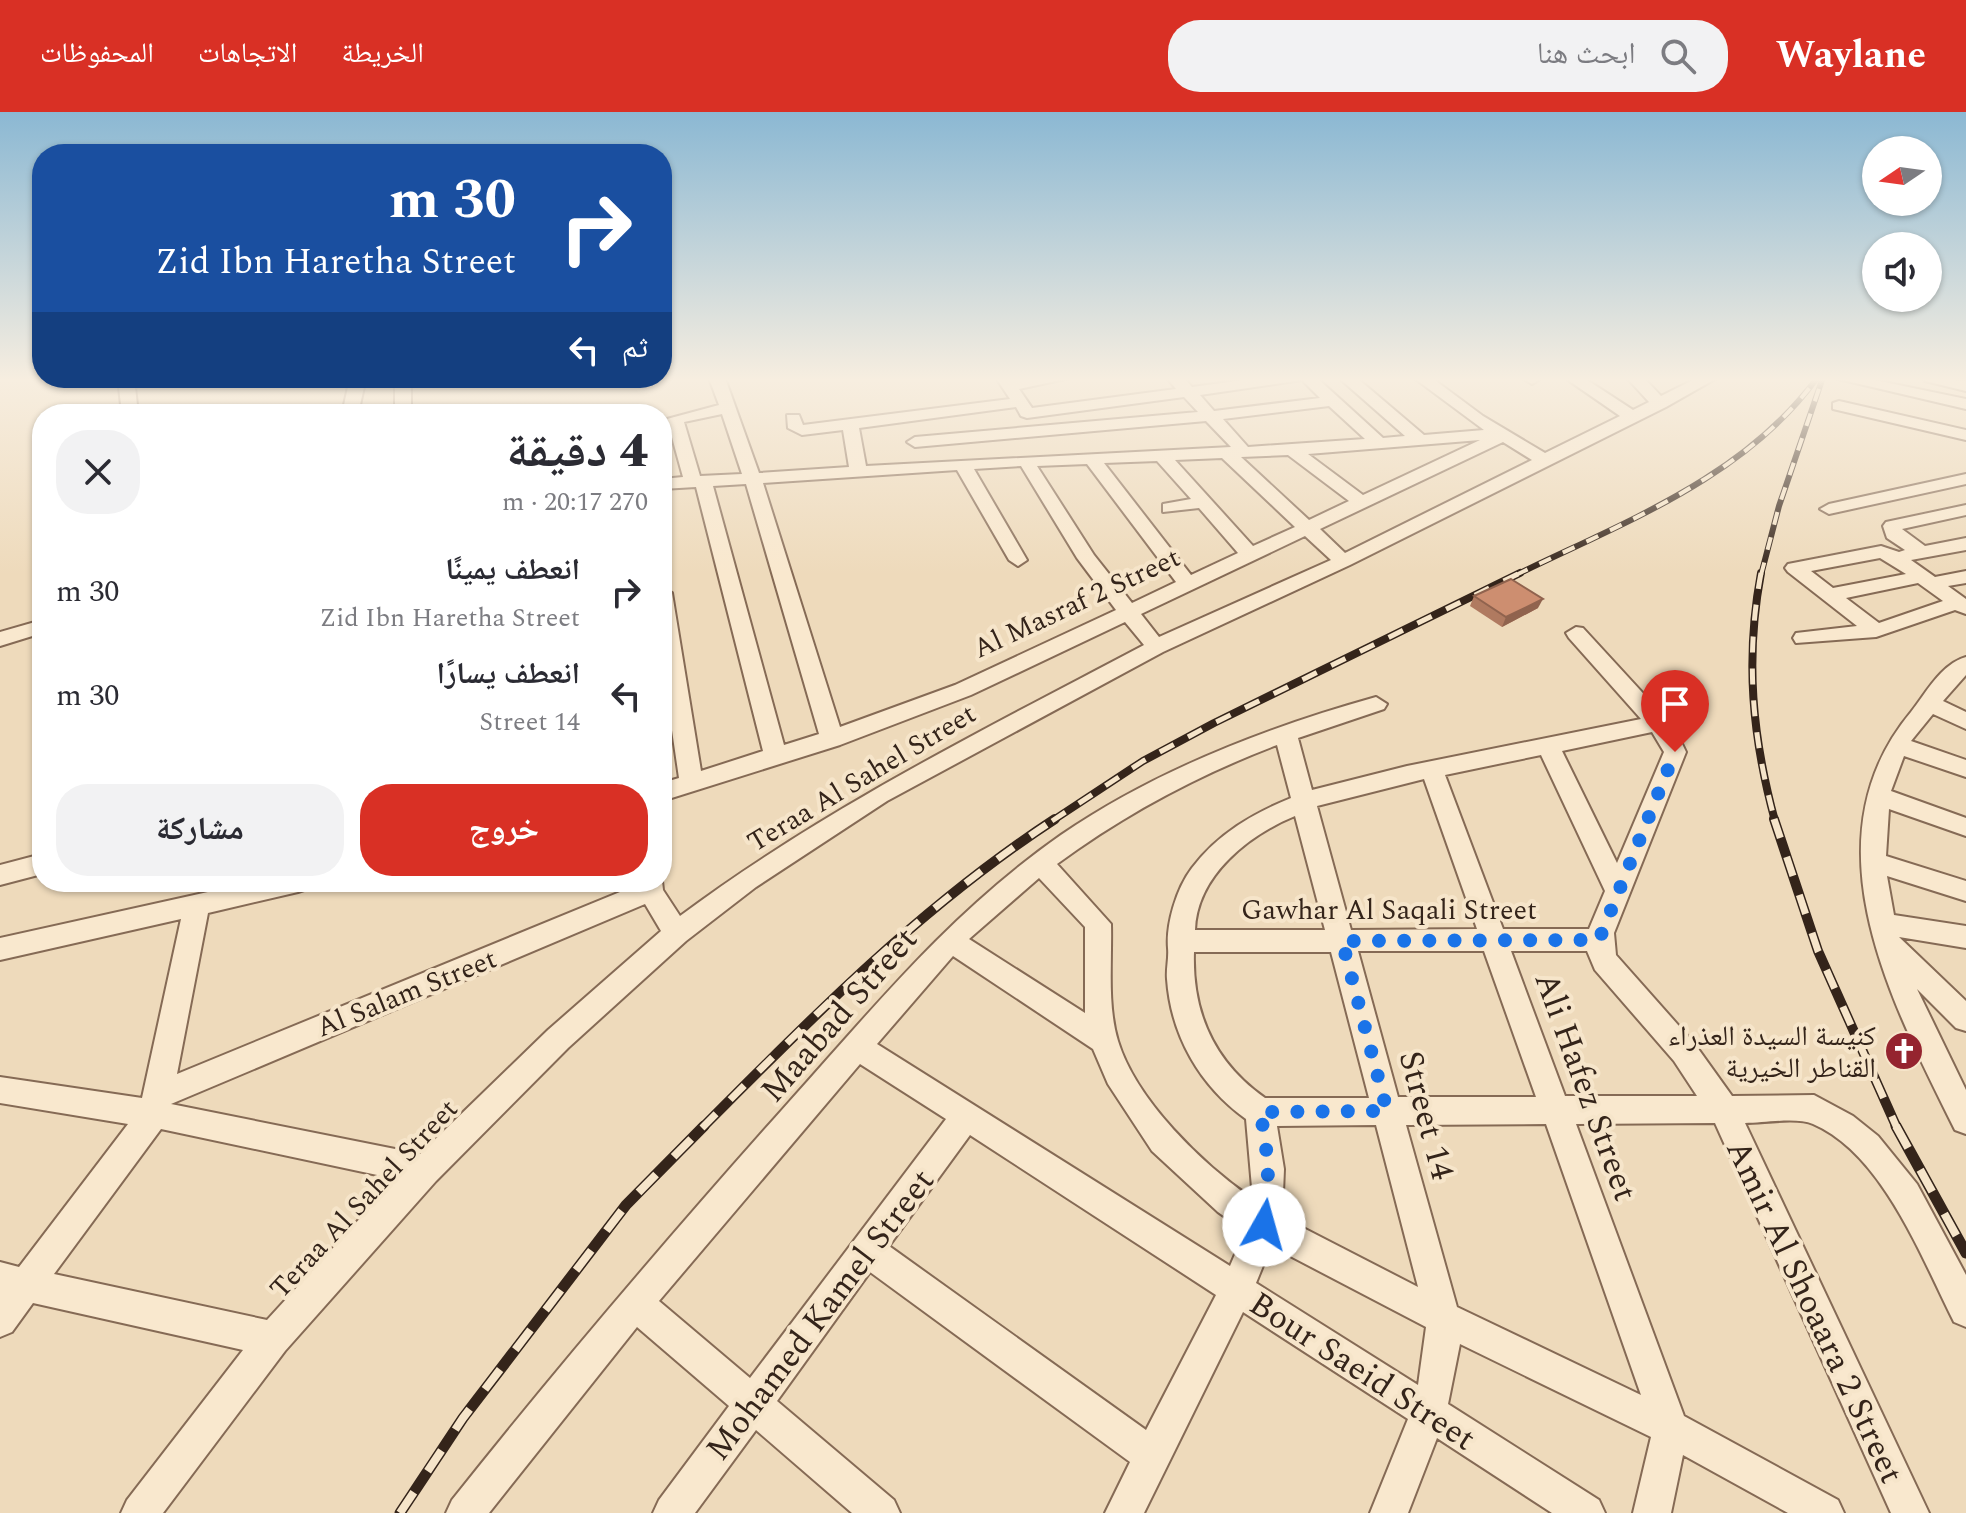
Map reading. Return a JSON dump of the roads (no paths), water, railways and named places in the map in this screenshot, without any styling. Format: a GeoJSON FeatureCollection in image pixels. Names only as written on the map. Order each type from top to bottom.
{"type":"FeatureCollection","features":[{"type":"Feature","properties":{"kind":"street"},"geometry":{"type":"LineString","coordinates":[[684,443],[698,482],[776,756]]}},
{"type":"Feature","properties":{"kind":"street"},"geometry":{"type":"LineString","coordinates":[[740,443],[832,739]]}},
{"type":"Feature","properties":{"kind":"street"},"geometry":{"type":"LineString","coordinates":[[854,443],[859,472]]}},
{"type":"Feature","properties":{"kind":"street"},"geometry":{"type":"LineString","coordinates":[[1048,443],[1059,461]]}},
{"type":"Feature","properties":{"kind":"street"},"geometry":{"type":"LineString","coordinates":[[1146,443],[1250,555]]}},
{"type":"Feature","properties":{"kind":"street"},"geometry":{"type":"LineString","coordinates":[[1230,443],[1307,527],[1343,561]]}},
{"type":"Feature","properties":{"kind":"street"},"geometry":{"type":"LineString","coordinates":[[672,483],[1026,461],[1388,443]]}},
{"type":"Feature","properties":{"kind":"street","name":"Al Masraf 2 Street"},"geometry":{"type":"LineString","coordinates":[[672,789],[832,739],[963,690],[1484,443]]}},
{"type":"Feature","properties":{"kind":"street"},"geometry":{"type":"LineString","coordinates":[[1516,443],[1546,461]]}},
{"type":"Feature","properties":{"kind":"street","name":"Teraa Al Sahel Street"},"geometry":{"type":"LineString","coordinates":[[140,1513],[273,1339],[425,1170],[558,1039],[677,933],[802,842],[879,795],[1156,647],[1343,561],[1581,443]]}},
{"type":"Feature","properties":{"kind":"street"},"geometry":{"type":"LineString","coordinates":[[1292,450],[1361,502]]}},
{"type":"Feature","properties":{"kind":"street"},"geometry":{"type":"LineString","coordinates":[[1092,459],[1188,585]]}},
{"type":"Feature","properties":{"kind":"street"},"geometry":{"type":"LineString","coordinates":[[1026,461],[1069,533],[1156,647]]}},
{"type":"Feature","properties":{"kind":"street"},"geometry":{"type":"LineString","coordinates":[[963,466],[1018,560]]}},
{"type":"Feature","properties":{"kind":"street"},"geometry":{"type":"LineString","coordinates":[[1829,509],[1966,479]]}},
{"type":"Feature","properties":{"kind":"street"},"geometry":{"type":"LineString","coordinates":[[1920,489],[1962,510]]}},
{"type":"Feature","properties":{"kind":"street"},"geometry":{"type":"LineString","coordinates":[[1169,508],[1203,502]]}},
{"type":"Feature","properties":{"kind":"street"},"geometry":{"type":"LineString","coordinates":[[1922,552],[1894,534],[1892,526],[1962,510]]}},
{"type":"Feature","properties":{"kind":"street"},"geometry":{"type":"LineString","coordinates":[[1895,557],[1966,544]]}},
{"type":"Feature","properties":{"kind":"street"},"geometry":{"type":"LineString","coordinates":[[1876,631],[1795,568],[1875,552],[1895,557],[1962,605]]}},
{"type":"Feature","properties":{"kind":"street"},"geometry":{"type":"LineString","coordinates":[[1829,595],[1966,577]]}},
{"type":"Feature","properties":{"kind":"street"},"geometry":{"type":"LineString","coordinates":[[1803,638],[1876,631],[1962,605]]}},
{"type":"Feature","properties":{"kind":"street"},"geometry":{"type":"LineString","coordinates":[[0,639],[32,629]]}},
{"type":"Feature","properties":{"kind":"street"},"geometry":{"type":"LineString","coordinates":[[1576,633],[1672,740],[1675,752],[1599,940]]}},
{"type":"Feature","properties":{"kind":"street"},"geometry":{"type":"LineString","coordinates":[[672,659],[691,783]]}},
{"type":"Feature","properties":{"kind":"street"},"geometry":{"type":"LineString","coordinates":[[1964,667],[1929,703],[1897,745],[1879,796],[1874,862],[1885,933],[1910,1005],[1966,1120]]}},
{"type":"Feature","properties":{"kind":"street"},"geometry":{"type":"LineString","coordinates":[[1929,703],[1966,721]]}},
{"type":"Feature","properties":{"kind":"street","name":"Maabad Street"},"geometry":{"type":"LineString","coordinates":[[465,1513],[550,1403],[950,940],[1040,863],[1141,797],[1211,763],[1376,704]]}},
{"type":"Feature","properties":{"kind":"street"},"geometry":{"type":"LineString","coordinates":[[1657,723],[1305,799],[1275,811],[1226,846],[1195,888],[1179,941],[1181,988],[1194,1038],[1219,1079],[1260,1112],[1814,1109],[1855,1132],[1889,1167],[1966,1310]]}},
{"type":"Feature","properties":{"kind":"street","name":"Street 14"},"geometry":{"type":"LineString","coordinates":[[1286,736],[1443,1318],[1442,1359],[1427,1411],[1389,1513]]}},
{"type":"Feature","properties":{"kind":"street"},"geometry":{"type":"LineString","coordinates":[[1897,745],[1966,769]]}},
{"type":"Feature","properties":{"kind":"street"},"geometry":{"type":"LineString","coordinates":[[1548,746],[1618,891]]}},
{"type":"Feature","properties":{"kind":"street","name":"Ali Hafez Street"},"geometry":{"type":"LineString","coordinates":[[1432,770],[1671,1428]]}},
{"type":"Feature","properties":{"kind":"street"},"geometry":{"type":"LineString","coordinates":[[1879,796],[1966,827]]}},
{"type":"Feature","properties":{"kind":"street"},"geometry":{"type":"LineString","coordinates":[[1874,862],[1966,891]]}},
{"type":"Feature","properties":{"kind":"street"},"geometry":{"type":"LineString","coordinates":[[1040,863],[1098,924],[1097,985],[1104,1041],[1138,1108],[1163,1141],[1193,1172],[1264,1225],[1443,1318],[1671,1428],[1825,1513]]}},
{"type":"Feature","properties":{"kind":"street"},"geometry":{"type":"LineString","coordinates":[[0,875],[32,867]]}},
{"type":"Feature","properties":{"kind":"street"},"geometry":{"type":"LineString","coordinates":[[0,949],[257,892]]}},
{"type":"Feature","properties":{"kind":"street","name":"Al Salam Street"},"geometry":{"type":"LineString","coordinates":[[157,1104],[636,892]]}},
{"type":"Feature","properties":{"kind":"street"},"geometry":{"type":"LineString","coordinates":[[653,892],[677,933]]}},
{"type":"Feature","properties":{"kind":"street"},"geometry":{"type":"LineString","coordinates":[[0,1320],[13,1282],[157,1104],[196,907]]}},
{"type":"Feature","properties":{"kind":"street"},"geometry":{"type":"LineString","coordinates":[[1885,933],[1966,937]]}},
{"type":"Feature","properties":{"kind":"street"},"geometry":{"type":"LineString","coordinates":[[1885,933],[1966,1019]]}},
{"type":"Feature","properties":{"kind":"street"},"geometry":{"type":"LineString","coordinates":[[950,940],[1104,1041]]}},
{"type":"Feature","properties":{"kind":"street","name":"Gawhar Al Saqali Street"},"geometry":{"type":"LineString","coordinates":[[1179,941],[1599,940]]}},
{"type":"Feature","properties":{"kind":"street","name":"Amir Al Shoaara 2 Street"},"geometry":{"type":"LineString","coordinates":[[1599,940],[1605,962],[1613,973],[1684,1052],[1723,1108],[1910,1513]]}},
{"type":"Feature","properties":{"kind":"street","name":"Bour Saeid Street"},"geometry":{"type":"LineString","coordinates":[[857,1046],[1586,1513]]}},
{"type":"Feature","properties":{"kind":"street"},"geometry":{"type":"LineString","coordinates":[[0,1090],[157,1104],[425,1170]]}},
{"type":"Feature","properties":{"kind":"street"},"geometry":{"type":"LineString","coordinates":[[1124,1513],[1237,1289],[1264,1225],[1269,1198],[1268,1169],[1260,1112]]}},
{"type":"Feature","properties":{"kind":"street","name":"Mohamed Kamel Street"},"geometry":{"type":"LineString","coordinates":[[672,1513],[966,1116]]}},
{"type":"Feature","properties":{"kind":"street"},"geometry":{"type":"LineString","coordinates":[[866,1249],[1153,1457]]}},
{"type":"Feature","properties":{"kind":"street"},"geometry":{"type":"LineString","coordinates":[[13,1282],[273,1339]]}},
{"type":"Feature","properties":{"kind":"street"},"geometry":{"type":"LineString","coordinates":[[635,1303],[881,1513]]}},
{"type":"Feature","properties":{"kind":"street"},"geometry":{"type":"LineString","coordinates":[[1652,1513],[1671,1428]]}},
{"type":"Feature","properties":{"kind":"railway"},"geometry":{"type":"LineString","coordinates":[[1516,575],[1680,494],[1755,443]]}},
{"type":"Feature","properties":{"kind":"railway"},"geometry":{"type":"LineString","coordinates":[[1761,575],[1779,506],[1800,443]]}},
{"type":"Feature","properties":{"kind":"railway"},"geometry":{"type":"LineString","coordinates":[[1053,820],[1143,761],[1214,723],[1520,573]]}},
{"type":"Feature","properties":{"kind":"railway"},"geometry":{"type":"LineString","coordinates":[[1761,573],[1753,636],[1753,697],[1761,758],[1775,821]]}},
{"type":"Feature","properties":{"kind":"railway"},"geometry":{"type":"LineString","coordinates":[[1774,819],[1818,951],[1897,1127]]}},
{"type":"Feature","properties":{"kind":"railway"},"geometry":{"type":"LineString","coordinates":[[704,1126],[827,1004],[914,925],[1006,852],[1053,820]]}},
{"type":"Feature","properties":{"kind":"railway"},"geometry":{"type":"LineString","coordinates":[[400,1513],[463,1418],[626,1205],[704,1126]]}},
{"type":"Feature","properties":{"kind":"railway"},"geometry":{"type":"LineString","coordinates":[[1897,1127],[1966,1253]]}},
{"type":"Feature","properties":{"kind":"place","name":"كنيسة السيدة العذراء القناطر الخيرية"},"geometry":{"type":"Point","coordinates":[1904,1051]}}]}
